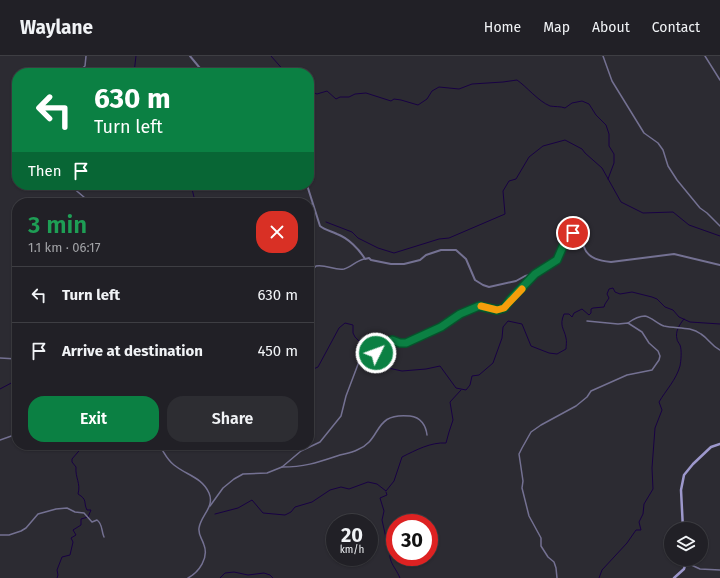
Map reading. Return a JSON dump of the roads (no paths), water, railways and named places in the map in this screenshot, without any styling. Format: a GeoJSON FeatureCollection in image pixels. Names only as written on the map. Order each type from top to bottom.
{"type":"FeatureCollection","features":[{"type":"Feature","properties":{"kind":"main road"},"geometry":{"type":"LineString","coordinates":[[683,522],[681,490],[684,475],[692,464],[710,447],[720,444]]}},
{"type":"Feature","properties":{"kind":"main road"},"geometry":{"type":"LineString","coordinates":[[674,578],[681,573],[685,566]]}},
{"type":"Feature","properties":{"kind":"street"},"geometry":{"type":"LineString","coordinates":[[82,68],[85,66],[86,56]]}},
{"type":"Feature","properties":{"kind":"street"},"geometry":{"type":"LineString","coordinates":[[190,56],[200,68]]}},
{"type":"Feature","properties":{"kind":"street"},"geometry":{"type":"LineString","coordinates":[[603,56],[612,80],[644,133],[658,143],[663,150],[668,166],[677,180],[700,208],[720,226]]}},
{"type":"Feature","properties":{"kind":"street"},"geometry":{"type":"LineString","coordinates":[[705,56],[720,80]]}},
{"type":"Feature","properties":{"kind":"street"},"geometry":{"type":"LineString","coordinates":[[76,190],[85,198]]}},
{"type":"Feature","properties":{"kind":"street"},"geometry":{"type":"LineString","coordinates":[[314,206],[320,226],[344,237],[352,245],[358,248],[365,259]]}},
{"type":"Feature","properties":{"kind":"street"},"geometry":{"type":"LineString","coordinates":[[376,353],[379,345],[392,340],[400,343],[406,343],[441,327],[460,314],[479,306],[497,310],[504,308],[535,274],[557,260],[567,237],[573,233],[581,235],[586,251],[595,259],[601,261],[611,262],[674,254],[720,265]]}},
{"type":"Feature","properties":{"kind":"street"},"geometry":{"type":"LineString","coordinates":[[314,268],[316,266],[324,265],[336,269],[344,269],[354,262],[369,258],[371,260],[391,264],[404,264],[420,260],[426,255],[451,249],[462,254],[469,263],[475,280],[486,287],[493,287],[516,281],[525,276],[535,274]]}},
{"type":"Feature","properties":{"kind":"street"},"geometry":{"type":"LineString","coordinates":[[628,324],[628,322],[639,317],[648,317],[658,324],[684,328],[697,332],[706,338],[714,347],[720,350]]}},
{"type":"Feature","properties":{"kind":"street"},"geometry":{"type":"LineString","coordinates":[[557,578],[554,562],[541,546],[541,538],[529,516],[522,488],[523,481],[519,454],[531,432],[541,425],[576,406],[587,397],[591,391],[627,375],[652,370],[660,356],[642,332],[628,324],[587,322]]}},
{"type":"Feature","properties":{"kind":"street"},"geometry":{"type":"LineString","coordinates":[[314,445],[320,442],[338,422],[344,410],[345,400],[360,359],[362,356],[367,359]]}},
{"type":"Feature","properties":{"kind":"street"},"geometry":{"type":"LineString","coordinates":[[0,358],[12,359]]}},
{"type":"Feature","properties":{"kind":"street"},"geometry":{"type":"LineString","coordinates":[[282,467],[306,466],[358,450],[372,439],[380,425],[397,415],[414,417],[420,420],[426,428],[427,435]]}},
{"type":"Feature","properties":{"kind":"street"},"geometry":{"type":"LineString","coordinates":[[0,440],[12,436]]}},
{"type":"Feature","properties":{"kind":"street"},"geometry":{"type":"LineString","coordinates":[[162,450],[172,464],[195,477],[204,485],[210,494],[210,506]]}},
{"type":"Feature","properties":{"kind":"street"},"geometry":{"type":"LineString","coordinates":[[188,578],[198,571],[204,560],[205,546],[199,534],[200,526],[210,506],[223,488],[243,474],[267,473],[282,467],[303,450]]}},
{"type":"Feature","properties":{"kind":"street"},"geometry":{"type":"LineString","coordinates":[[0,535],[9,535],[21,531],[30,524],[38,514],[56,509],[67,508],[75,512],[84,513],[92,522],[97,520],[102,527],[101,531],[104,537]]}},
{"type":"Feature","properties":{"kind":"street"},"geometry":{"type":"LineString","coordinates":[[694,566],[703,570],[720,570]]}},
{"type":"Feature","properties":{"kind":"waterway"},"geometry":{"type":"LineString","coordinates":[[135,68],[136,56]]}},
{"type":"Feature","properties":{"kind":"waterway"},"geometry":{"type":"LineString","coordinates":[[271,56],[282,68]]}},
{"type":"Feature","properties":{"kind":"waterway"},"geometry":{"type":"LineString","coordinates":[[314,93],[317,94],[327,91],[336,99],[366,93],[391,101],[394,99],[401,100],[418,105],[427,99],[432,91],[439,87],[459,89],[472,84],[517,80],[541,101],[550,106],[565,108],[572,103],[582,101],[589,104],[596,115],[606,125],[609,134],[609,146],[614,154],[614,163],[608,179]]}},
{"type":"Feature","properties":{"kind":"waterway"},"geometry":{"type":"LineString","coordinates":[[326,222],[352,232],[358,238],[378,248],[394,253],[439,239],[449,238],[505,214],[503,191],[509,181],[516,179],[529,157],[543,146],[565,140],[582,149],[602,168],[621,202],[643,213],[673,212],[689,225],[720,236]]}},
{"type":"Feature","properties":{"kind":"waterway"},"geometry":{"type":"LineString","coordinates":[[192,190],[194,198]]}},
{"type":"Feature","properties":{"kind":"waterway"},"geometry":{"type":"LineString","coordinates":[[314,369],[318,367],[339,328],[345,323],[353,325],[353,333],[355,337],[369,351],[379,366],[402,371],[440,366],[456,388],[466,390],[470,385],[472,376],[479,375],[493,363],[502,338],[503,327],[508,321],[522,324],[531,346],[549,353],[557,354],[566,349],[566,339],[562,324],[564,314],[569,314],[572,317],[574,313],[582,309],[589,315],[591,313],[591,309],[604,307],[609,298],[607,294],[609,289],[613,288],[615,292],[620,294],[632,292],[657,299],[665,307],[673,310],[679,317],[690,322],[720,324]]}},
{"type":"Feature","properties":{"kind":"waterway"},"geometry":{"type":"LineString","coordinates":[[599,578],[602,570],[627,543],[636,530],[641,530],[639,522],[643,514],[644,504],[653,489],[652,468],[655,428],[662,410],[659,402],[680,366],[681,350],[677,340],[677,331],[684,319]]}},
{"type":"Feature","properties":{"kind":"waterway"},"geometry":{"type":"LineString","coordinates":[[0,389],[12,383]]}},
{"type":"Feature","properties":{"kind":"waterway"},"geometry":{"type":"LineString","coordinates":[[215,514],[238,508],[252,500],[263,513],[285,515],[291,512],[295,507],[312,502],[330,490],[341,487],[349,489],[368,482],[377,484],[386,491],[394,481],[402,457],[429,445],[446,443],[453,420],[450,402],[461,390]]}},
{"type":"Feature","properties":{"kind":"waterway"},"geometry":{"type":"LineString","coordinates":[[57,578],[57,570],[62,557],[70,555],[73,542],[71,538],[76,535],[73,530],[81,525],[81,519],[88,517],[91,510],[87,510],[84,500],[78,494],[79,487],[76,467],[72,462],[72,459],[80,450]]}},
{"type":"Feature","properties":{"kind":"waterway"},"geometry":{"type":"LineString","coordinates":[[386,492],[387,495],[380,498],[384,511],[382,520],[386,538],[393,543],[390,554],[391,562],[400,578]]}},
{"type":"Feature","properties":{"kind":"waterway"},"geometry":{"type":"LineString","coordinates":[[220,578],[225,573],[234,572],[248,575],[264,573],[273,578]]}}]}
